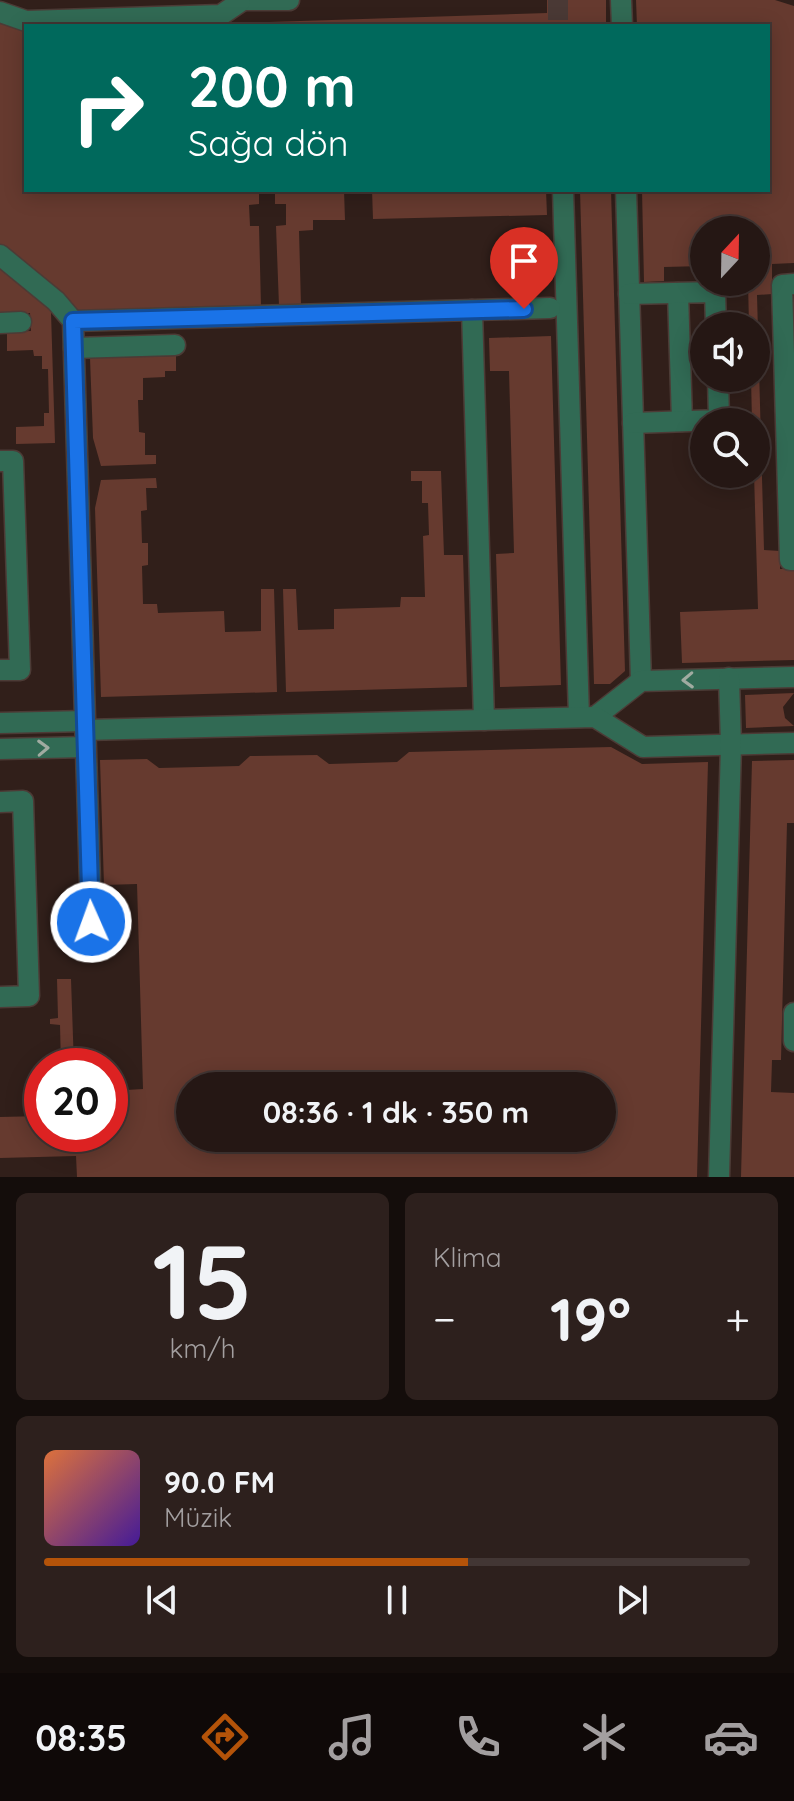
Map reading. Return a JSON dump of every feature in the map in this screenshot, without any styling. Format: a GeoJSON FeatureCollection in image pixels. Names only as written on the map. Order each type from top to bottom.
{"type":"FeatureCollection","features":[{"type":"Feature","properties":{"kind":"lane"},"geometry":{"type":"LineString","coordinates":[[0,12],[26,21],[221,15],[239,1],[289,0]]}},
{"type":"Feature","properties":{"kind":"lane"},"geometry":{"type":"LineString","coordinates":[[621,0],[622,24]]}},
{"type":"Feature","properties":{"kind":"lane"},"geometry":{"type":"LineString","coordinates":[[563,192],[587,717]]}},
{"type":"Feature","properties":{"kind":"lane"},"geometry":{"type":"LineString","coordinates":[[626,192],[641,681]]}},
{"type":"Feature","properties":{"kind":"lane"},"geometry":{"type":"LineString","coordinates":[[0,255],[46,291],[73,321],[92,950]]}},
{"type":"Feature","properties":{"kind":"lane"},"geometry":{"type":"LineString","coordinates":[[794,284],[782,285],[790,560],[794,560]]}},
{"type":"Feature","properties":{"kind":"lane"},"geometry":{"type":"LineString","coordinates":[[629,294],[715,292],[716,312]]}},
{"type":"Feature","properties":{"kind":"lane"},"geometry":{"type":"LineString","coordinates":[[678,293],[682,421]]}},
{"type":"Feature","properties":{"kind":"lane"},"geometry":{"type":"LineString","coordinates":[[73,321],[550,308]]}},
{"type":"Feature","properties":{"kind":"lane"},"geometry":{"type":"LineString","coordinates":[[472,310],[484,720]]}},
{"type":"Feature","properties":{"kind":"lane"},"geometry":{"type":"LineString","coordinates":[[0,323],[21,322]]}},
{"type":"Feature","properties":{"kind":"lane"},"geometry":{"type":"LineString","coordinates":[[74,348],[175,345]]}},
{"type":"Feature","properties":{"kind":"lane"},"geometry":{"type":"LineString","coordinates":[[633,423],[719,420],[718,392]]}},
{"type":"Feature","properties":{"kind":"lane"},"geometry":{"type":"LineString","coordinates":[[0,461],[13,461],[20,670],[0,670]]}},
{"type":"Feature","properties":{"kind":"lane"},"geometry":{"type":"LineString","coordinates":[[587,717],[641,681],[794,677]]}},
{"type":"Feature","properties":{"kind":"lane"},"geometry":{"type":"LineString","coordinates":[[719,1177],[731,745],[729,678]]}},
{"type":"Feature","properties":{"kind":"lane"},"geometry":{"type":"LineString","coordinates":[[0,723],[85,733],[587,717],[643,747],[794,743]]}},
{"type":"Feature","properties":{"kind":"lane"},"geometry":{"type":"LineString","coordinates":[[0,749],[85,733]]}},
{"type":"Feature","properties":{"kind":"lane"},"geometry":{"type":"LineString","coordinates":[[0,802],[23,801],[29,996],[0,997]]}},
{"type":"Feature","properties":{"kind":"lane"},"geometry":{"type":"LineString","coordinates":[[794,1013],[794,1041]]}},
{"type":"Feature","properties":{"kind":"shaded area"},"geometry":{"type":"Polygon","coordinates":[[[547,0],[606,0],[606,24],[269,24],[269,22],[547,13],[547,0]]]}},
{"type":"Feature","properties":{"kind":"shaded area"},"geometry":{"type":"Polygon","coordinates":[[[636,0],[775,0],[794,6],[794,263],[772,264],[770,294],[770,216],[690,216],[690,266],[664,267],[664,281],[644,282],[642,192],[770,192],[770,24],[637,24],[636,0]]]}},
{"type":"Feature","properties":{"kind":"shaded area"},"geometry":{"type":"Polygon","coordinates":[[[0,21],[24,28],[24,192],[259,192],[259,204],[249,205],[250,226],[259,226],[261,306],[51,312],[55,443],[16,444],[16,427],[44,426],[44,413],[49,413],[48,369],[42,369],[42,356],[34,356],[33,350],[7,351],[7,332],[31,331],[30,313],[0,313],[0,21]]]}},
{"type":"Feature","properties":{"kind":"shaded area"},"geometry":{"type":"Polygon","coordinates":[[[275,192],[344,192],[345,220],[313,220],[313,230],[299,231],[301,305],[279,306],[276,226],[286,225],[286,204],[275,204],[275,192]]]}},
{"type":"Feature","properties":{"kind":"shaded area"},"geometry":{"type":"Polygon","coordinates":[[[372,192],[546,192],[547,215],[373,219],[372,192]]]}},
{"type":"Feature","properties":{"kind":"shaded area"},"geometry":{"type":"Polygon","coordinates":[[[580,192],[611,192],[625,671],[610,684],[594,684],[580,192]]]}},
{"type":"Feature","properties":{"kind":"shaded area"},"geometry":{"type":"Polygon","coordinates":[[[748,296],[757,296],[757,312],[749,312],[748,296]]]}},
{"type":"Feature","properties":{"kind":"shaded area"},"geometry":{"type":"Polygon","coordinates":[[[551,336],[561,685],[500,687],[496,554],[514,553],[509,371],[490,371],[489,338],[551,336]]]}},
{"type":"Feature","properties":{"kind":"shaded area"},"geometry":{"type":"Polygon","coordinates":[[[176,356],[176,371],[165,371],[165,377],[143,378],[143,400],[138,400],[139,432],[145,433],[145,455],[156,455],[156,464],[101,466],[93,438],[90,358],[176,356]]]}},
{"type":"Feature","properties":{"kind":"shaded area"},"geometry":{"type":"Polygon","coordinates":[[[751,392],[760,392],[760,408],[752,408],[751,392]]]}},
{"type":"Feature","properties":{"kind":"shaded area"},"geometry":{"type":"Polygon","coordinates":[[[411,471],[441,471],[444,555],[463,555],[467,687],[286,692],[283,589],[296,589],[298,630],[334,629],[334,609],[400,607],[401,597],[425,597],[423,536],[429,535],[428,503],[422,503],[422,481],[411,481],[411,471]]]}},
{"type":"Feature","properties":{"kind":"shaded area"},"geometry":{"type":"Polygon","coordinates":[[[156,478],[157,488],[146,488],[147,510],[141,511],[142,543],[148,543],[148,565],[142,566],[143,604],[157,604],[158,613],[224,611],[225,632],[261,631],[261,589],[274,589],[277,692],[101,697],[95,508],[101,480],[156,478]]]}},
{"type":"Feature","properties":{"kind":"shaded area"},"geometry":{"type":"Polygon","coordinates":[[[754,488],[762,488],[764,550],[780,551],[780,569],[794,569],[794,660],[682,663],[680,612],[758,609],[754,488]]]}},
{"type":"Feature","properties":{"kind":"shaded area"},"geometry":{"type":"Polygon","coordinates":[[[794,693],[783,707],[785,718],[794,726],[746,728],[745,695],[794,693]]]}},
{"type":"Feature","properties":{"kind":"shaded area"},"geometry":{"type":"Polygon","coordinates":[[[611,747],[642,764],[708,762],[697,1177],[77,1177],[76,1156],[0,1158],[0,1117],[24,1116],[24,1152],[128,1152],[128,1090],[143,1089],[137,884],[104,885],[100,760],[147,759],[159,768],[239,766],[250,756],[317,755],[329,764],[397,762],[409,752],[611,747]]]}},
{"type":"Feature","properties":{"kind":"shaded area"},"geometry":{"type":"Polygon","coordinates":[[[794,760],[794,823],[787,823],[781,1060],[772,1060],[771,1092],[794,1093],[794,1177],[741,1177],[752,761],[794,760]]]}},
{"type":"Feature","properties":{"kind":"shaded area"},"geometry":{"type":"Polygon","coordinates":[[[57,979],[71,979],[73,1048],[61,1048],[60,1025],[50,1024],[50,1019],[58,1018],[57,979]]]}},
{"type":"Feature","properties":{"kind":"tunnel"},"geometry":{"type":"LineString","coordinates":[[558,0],[558,24]]}},
{"type":"Feature","properties":{"kind":"route"},"geometry":{"type":"LineString","coordinates":[[91,922],[73,321],[524,309]]}}]}
